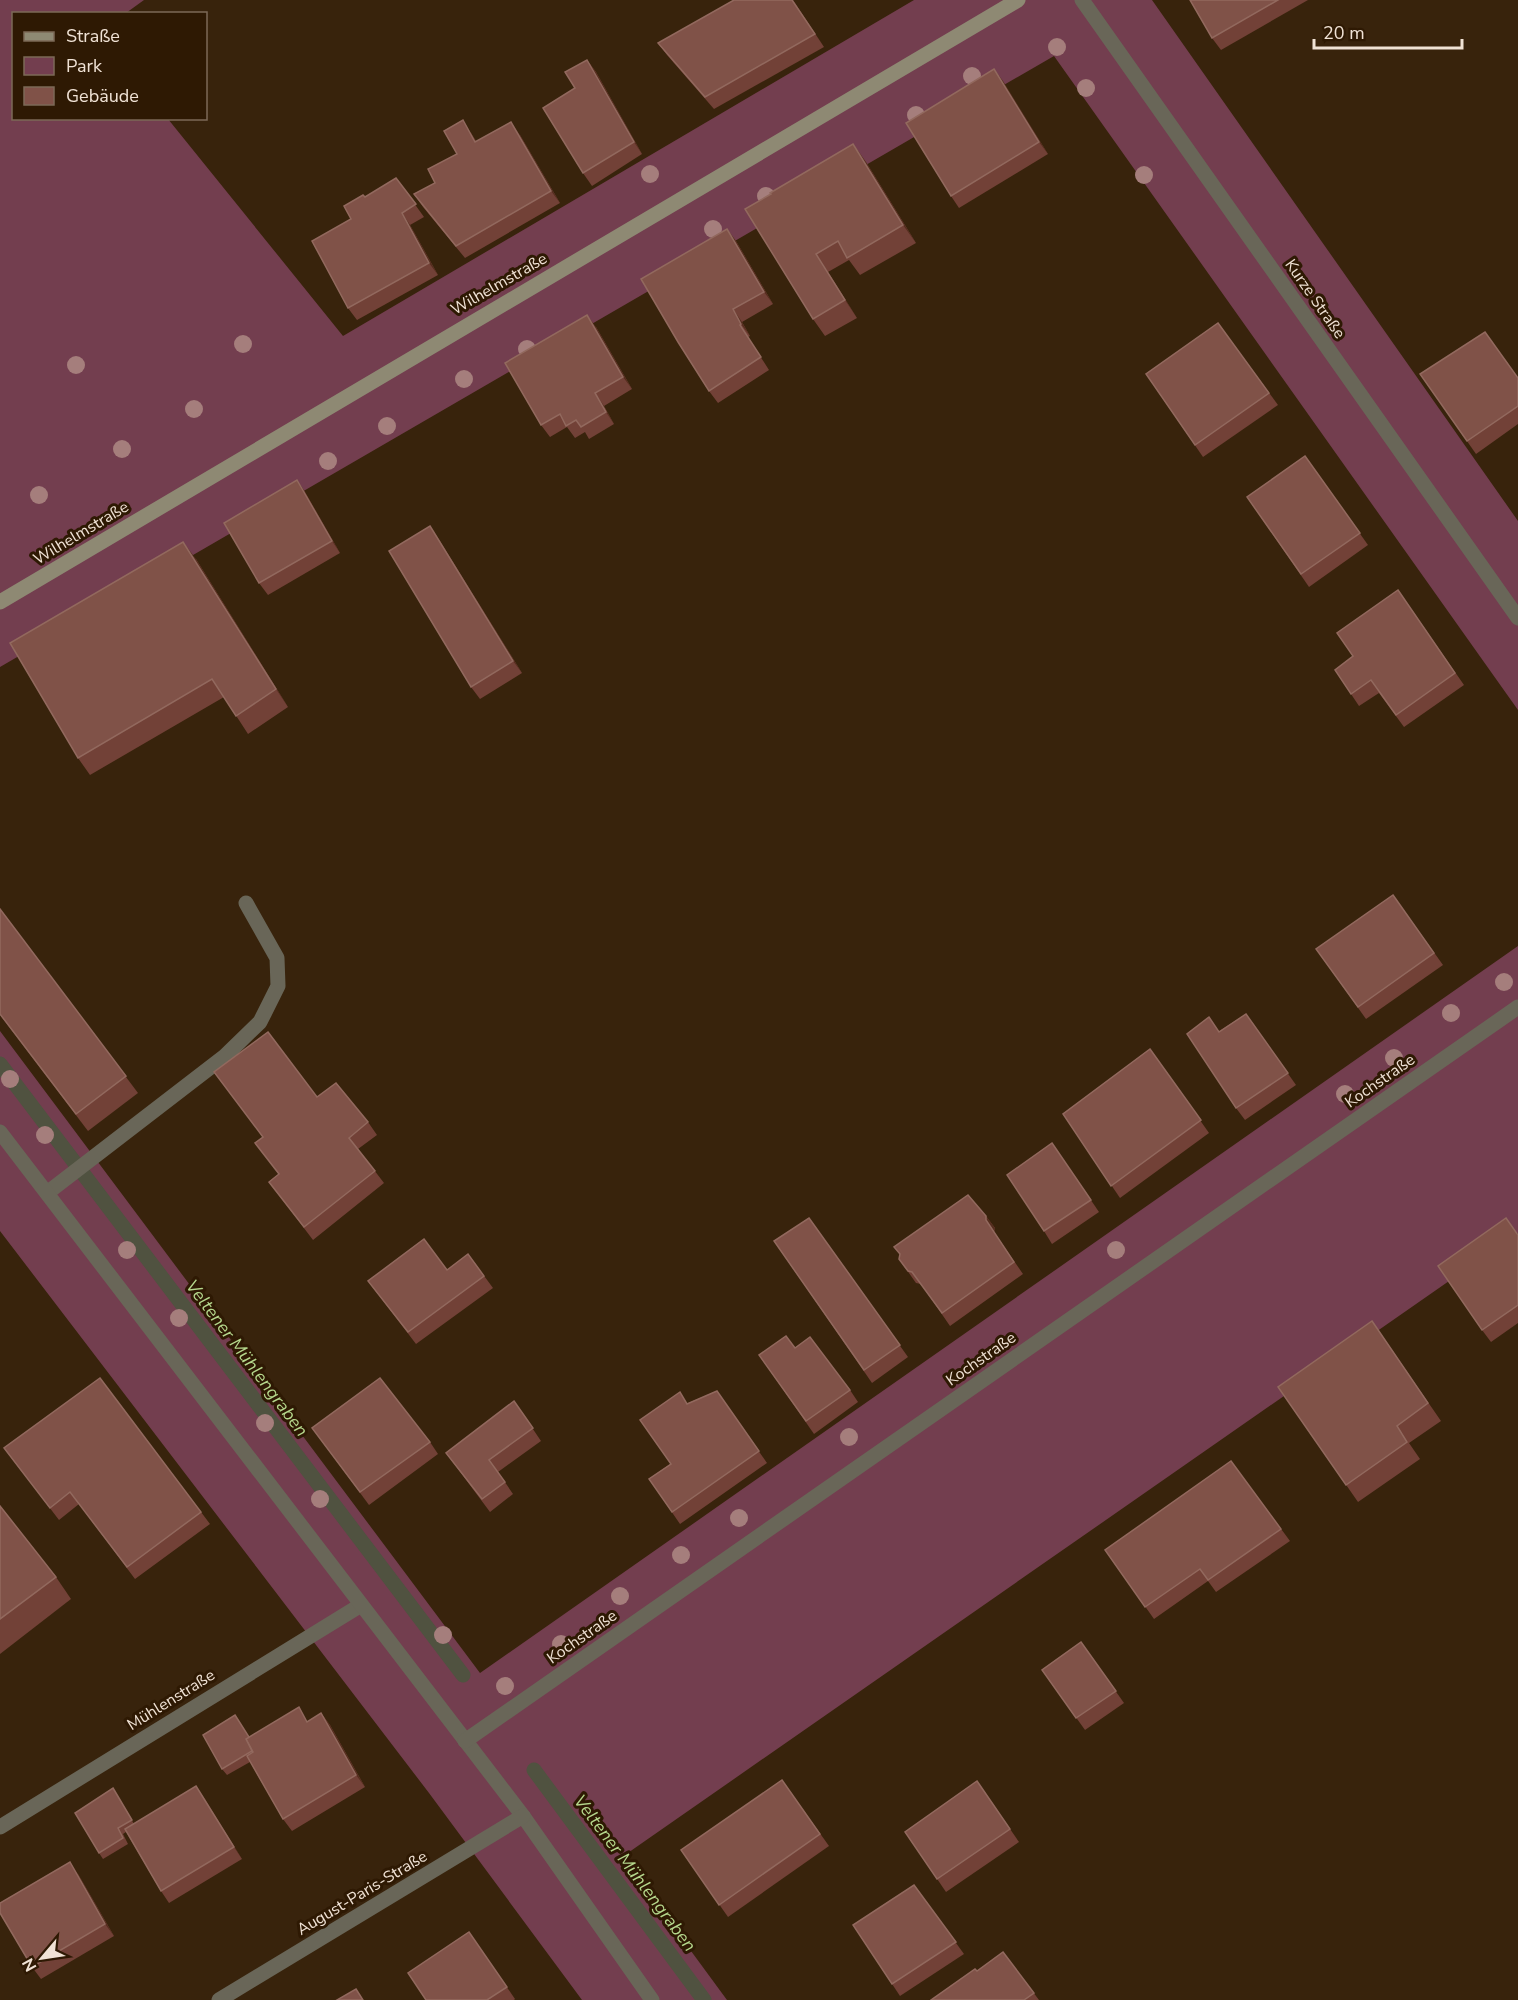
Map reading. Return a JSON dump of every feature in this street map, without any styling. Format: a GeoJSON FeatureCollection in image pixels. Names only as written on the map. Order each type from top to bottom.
{"type":"FeatureCollection","features":[{"type":"Feature","properties":{"kind":"street","name":"Wilhelmstraße"},"geometry":{"type":"LineString","coordinates":[[0,602],[1018,0]]}},
{"type":"Feature","properties":{"kind":"street","name":"Kurze Straße"},"geometry":{"type":"LineString","coordinates":[[1082,0],[1518,618]]}},
{"type":"Feature","properties":{"kind":"street"},"geometry":{"type":"LineString","coordinates":[[47,1193],[225,1056],[260,1022],[278,986],[278,958],[246,903]]}},
{"type":"Feature","properties":{"kind":"street","name":"Kochstraße"},"geometry":{"type":"LineString","coordinates":[[465,1741],[1518,1007]]}},
{"type":"Feature","properties":{"kind":"street"},"geometry":{"type":"LineString","coordinates":[[0,1132],[523,1816],[652,2000]]}},
{"type":"Feature","properties":{"kind":"street","name":"Mühlenstraße"},"geometry":{"type":"LineString","coordinates":[[0,1827],[361,1605]]}},
{"type":"Feature","properties":{"kind":"street","name":"August-Paris-Straße"},"geometry":{"type":"LineString","coordinates":[[219,2000],[523,1816]]}},
{"type":"Feature","properties":{"kind":"green space"},"geometry":{"type":"Polygon","coordinates":[[[0,0],[144,0],[127,12],[12,12],[12,120],[169,120],[343,336],[914,0],[1152,0],[1518,521],[1518,710],[1054,56],[0,667],[0,0]]]}},
{"type":"Feature","properties":{"kind":"green space"},"geometry":{"type":"Polygon","coordinates":[[[1518,946],[1518,1233],[622,1857],[727,2000],[582,2000],[429,1793],[0,1231],[0,1031],[480,1673],[1518,946]]]}},
{"type":"Feature","properties":{"kind":"building"},"geometry":{"type":"Polygon","coordinates":[[[734,0],[792,0],[815,34],[705,97],[658,43],[734,0]]]}},
{"type":"Feature","properties":{"kind":"building"},"geometry":{"type":"Polygon","coordinates":[[[1190,0],[1278,0],[1212,38],[1190,0]]]}},
{"type":"Feature","properties":{"kind":"building"},"geometry":{"type":"Polygon","coordinates":[[[587,60],[634,142],[583,173],[543,108],[575,88],[565,72],[587,60]]]}},
{"type":"Feature","properties":{"kind":"building"},"geometry":{"type":"Polygon","coordinates":[[[994,69],[1039,142],[951,196],[906,123],[994,69]]]}},
{"type":"Feature","properties":{"kind":"building"},"geometry":{"type":"Polygon","coordinates":[[[463,120],[475,142],[511,122],[551,191],[456,246],[414,194],[435,183],[428,169],[457,154],[444,131],[463,120]]]}},
{"type":"Feature","properties":{"kind":"building"},"geometry":{"type":"Polygon","coordinates":[[[853,144],[903,225],[847,258],[838,241],[816,254],[845,300],[813,319],[745,209],[853,144]]]}},
{"type":"Feature","properties":{"kind":"building"},"geometry":{"type":"Polygon","coordinates":[[[396,178],[416,204],[402,213],[429,263],[348,308],[312,241],[351,219],[344,206],[363,195],[365,197],[396,178]]]}},
{"type":"Feature","properties":{"kind":"building"},"geometry":{"type":"Polygon","coordinates":[[[727,229],[764,292],[733,309],[740,325],[761,357],[709,391],[641,279],[727,229]]]}},
{"type":"Feature","properties":{"kind":"building"},"geometry":{"type":"Polygon","coordinates":[[[587,315],[623,377],[595,393],[606,412],[581,427],[576,420],[566,426],[560,414],[541,425],[505,363],[587,315]]]}},
{"type":"Feature","properties":{"kind":"building"},"geometry":{"type":"Polygon","coordinates":[[[1218,323],[1269,393],[1195,445],[1146,374],[1218,323]]]}},
{"type":"Feature","properties":{"kind":"building"},"geometry":{"type":"Polygon","coordinates":[[[1485,332],[1518,378],[1518,406],[1467,441],[1420,374],[1485,332]]]}},
{"type":"Feature","properties":{"kind":"building"},"geometry":{"type":"Polygon","coordinates":[[[1305,456],[1360,533],[1301,574],[1247,497],[1305,456]]]}},
{"type":"Feature","properties":{"kind":"building"},"geometry":{"type":"Polygon","coordinates":[[[297,480],[332,541],[259,583],[224,523],[297,480]]]}},
{"type":"Feature","properties":{"kind":"building"},"geometry":{"type":"Polygon","coordinates":[[[430,526],[513,661],[471,687],[389,551],[430,526]]]}},
{"type":"Feature","properties":{"kind":"building"},"geometry":{"type":"Polygon","coordinates":[[[183,542],[276,689],[236,716],[212,679],[78,758],[10,643],[183,542]]]}},
{"type":"Feature","properties":{"kind":"building"},"geometry":{"type":"Polygon","coordinates":[[[1398,590],[1455,673],[1396,715],[1371,680],[1351,694],[1335,670],[1353,656],[1337,633],[1398,590]]]}},
{"type":"Feature","properties":{"kind":"building"},"geometry":{"type":"Polygon","coordinates":[[[1393,895],[1434,953],[1358,1007],[1316,949],[1393,895]]]}},
{"type":"Feature","properties":{"kind":"building"},"geometry":{"type":"Polygon","coordinates":[[[0,909],[126,1076],[76,1114],[0,1014],[0,909]]]}},
{"type":"Feature","properties":{"kind":"building"},"geometry":{"type":"Polygon","coordinates":[[[1246,1014],[1288,1073],[1236,1108],[1187,1034],[1209,1017],[1219,1032],[1246,1014]]]}},
{"type":"Feature","properties":{"kind":"building"},"geometry":{"type":"Polygon","coordinates":[[[268,1032],[317,1097],[336,1083],[368,1122],[349,1138],[375,1171],[304,1227],[269,1182],[279,1174],[255,1143],[263,1137],[214,1072],[268,1032]]]}},
{"type":"Feature","properties":{"kind":"building"},"geometry":{"type":"Polygon","coordinates":[[[1150,1049],[1201,1120],[1111,1186],[1063,1114],[1150,1049]]]}},
{"type":"Feature","properties":{"kind":"building"},"geometry":{"type":"Polygon","coordinates":[[[1052,1143],[1091,1200],[1044,1231],[1007,1175],[1052,1143]]]}},
{"type":"Feature","properties":{"kind":"building"},"geometry":{"type":"Polygon","coordinates":[[[968,1195],[986,1216],[986,1220],[1014,1262],[942,1313],[912,1272],[908,1271],[899,1259],[900,1254],[894,1247],[968,1195]]]}},
{"type":"Feature","properties":{"kind":"building"},"geometry":{"type":"Polygon","coordinates":[[[809,1218],[900,1345],[864,1370],[774,1241],[809,1218]]]}},
{"type":"Feature","properties":{"kind":"building"},"geometry":{"type":"Polygon","coordinates":[[[1506,1218],[1518,1235],[1518,1305],[1482,1330],[1438,1266],[1506,1218]]]}},
{"type":"Feature","properties":{"kind":"building"},"geometry":{"type":"Polygon","coordinates":[[[424,1239],[447,1270],[468,1254],[484,1276],[408,1332],[368,1281],[424,1239]]]}},
{"type":"Feature","properties":{"kind":"building"},"geometry":{"type":"Polygon","coordinates":[[[1372,1321],[1428,1403],[1397,1426],[1407,1442],[1346,1485],[1278,1387],[1372,1321]]]}},
{"type":"Feature","properties":{"kind":"building"},"geometry":{"type":"Polygon","coordinates":[[[786,1336],[795,1348],[810,1337],[850,1390],[806,1421],[759,1355],[786,1336]]]}},
{"type":"Feature","properties":{"kind":"building"},"geometry":{"type":"Polygon","coordinates":[[[100,1378],[201,1512],[127,1567],[70,1492],[50,1508],[4,1448],[100,1378]]]}},
{"type":"Feature","properties":{"kind":"building"},"geometry":{"type":"Polygon","coordinates":[[[380,1378],[430,1442],[360,1492],[312,1428],[380,1378]]]}},
{"type":"Feature","properties":{"kind":"building"},"geometry":{"type":"Polygon","coordinates":[[[717,1391],[759,1451],[672,1512],[649,1479],[671,1464],[640,1420],[680,1392],[687,1404],[717,1391]]]}},
{"type":"Feature","properties":{"kind":"building"},"geometry":{"type":"Polygon","coordinates":[[[514,1401],[533,1428],[489,1460],[505,1482],[482,1499],[446,1453],[514,1401]]]}},
{"type":"Feature","properties":{"kind":"building"},"geometry":{"type":"Polygon","coordinates":[[[1231,1461],[1281,1529],[1208,1580],[1200,1569],[1145,1607],[1105,1550],[1231,1461]]]}},
{"type":"Feature","properties":{"kind":"building"},"geometry":{"type":"Polygon","coordinates":[[[0,1506],[56,1577],[0,1619],[0,1506]]]}},
{"type":"Feature","properties":{"kind":"building"},"geometry":{"type":"Polygon","coordinates":[[[1081,1642],[1116,1691],[1076,1718],[1042,1670],[1081,1642]]]}},
{"type":"Feature","properties":{"kind":"building"},"geometry":{"type":"Polygon","coordinates":[[[299,1707],[307,1722],[321,1713],[356,1775],[283,1819],[247,1756],[253,1752],[246,1739],[299,1707]]]}},
{"type":"Feature","properties":{"kind":"building"},"geometry":{"type":"Polygon","coordinates":[[[235,1715],[249,1737],[246,1739],[252,1751],[222,1769],[203,1735],[235,1715]]]}},
{"type":"Feature","properties":{"kind":"building"},"geometry":{"type":"Polygon","coordinates":[[[782,1780],[820,1834],[719,1905],[681,1850],[782,1780]]]}},
{"type":"Feature","properties":{"kind":"building"},"geometry":{"type":"Polygon","coordinates":[[[977,1781],[1010,1829],[937,1879],[905,1832],[977,1781]]]}},
{"type":"Feature","properties":{"kind":"building"},"geometry":{"type":"Polygon","coordinates":[[[196,1786],[234,1847],[161,1891],[125,1829],[196,1786]]]}},
{"type":"Feature","properties":{"kind":"building"},"geometry":{"type":"Polygon","coordinates":[[[113,1788],[132,1820],[118,1828],[123,1838],[99,1853],[75,1813],[113,1788]]]}},
{"type":"Feature","properties":{"kind":"building"},"geometry":{"type":"Polygon","coordinates":[[[70,1862],[105,1924],[32,1967],[0,1913],[0,1903],[70,1862]]]}},
{"type":"Feature","properties":{"kind":"building"},"geometry":{"type":"Polygon","coordinates":[[[914,1885],[956,1942],[892,1984],[853,1925],[914,1885]]]}},
{"type":"Feature","properties":{"kind":"building"},"geometry":{"type":"Polygon","coordinates":[[[469,1932],[507,1987],[487,2000],[426,2000],[408,1973],[469,1932]]]}},
{"type":"Feature","properties":{"kind":"building"},"geometry":{"type":"Polygon","coordinates":[[[1003,1952],[1034,1993],[1024,2000],[931,2000],[975,1969],[977,1971],[1003,1952]]]}},
{"type":"Feature","properties":{"kind":"building"},"geometry":{"type":"Polygon","coordinates":[[[356,1989],[363,2000],[337,2000],[356,1989]]]}},
{"type":"Feature","properties":{"kind":"waterway","name":"Veltener Mühlengraben"},"geometry":{"type":"LineString","coordinates":[[0,1064],[463,1675]]}},
{"type":"Feature","properties":{"kind":"waterway","name":"Veltener Mühlengraben"},"geometry":{"type":"LineString","coordinates":[[534,1770],[704,2000]]}}]}
